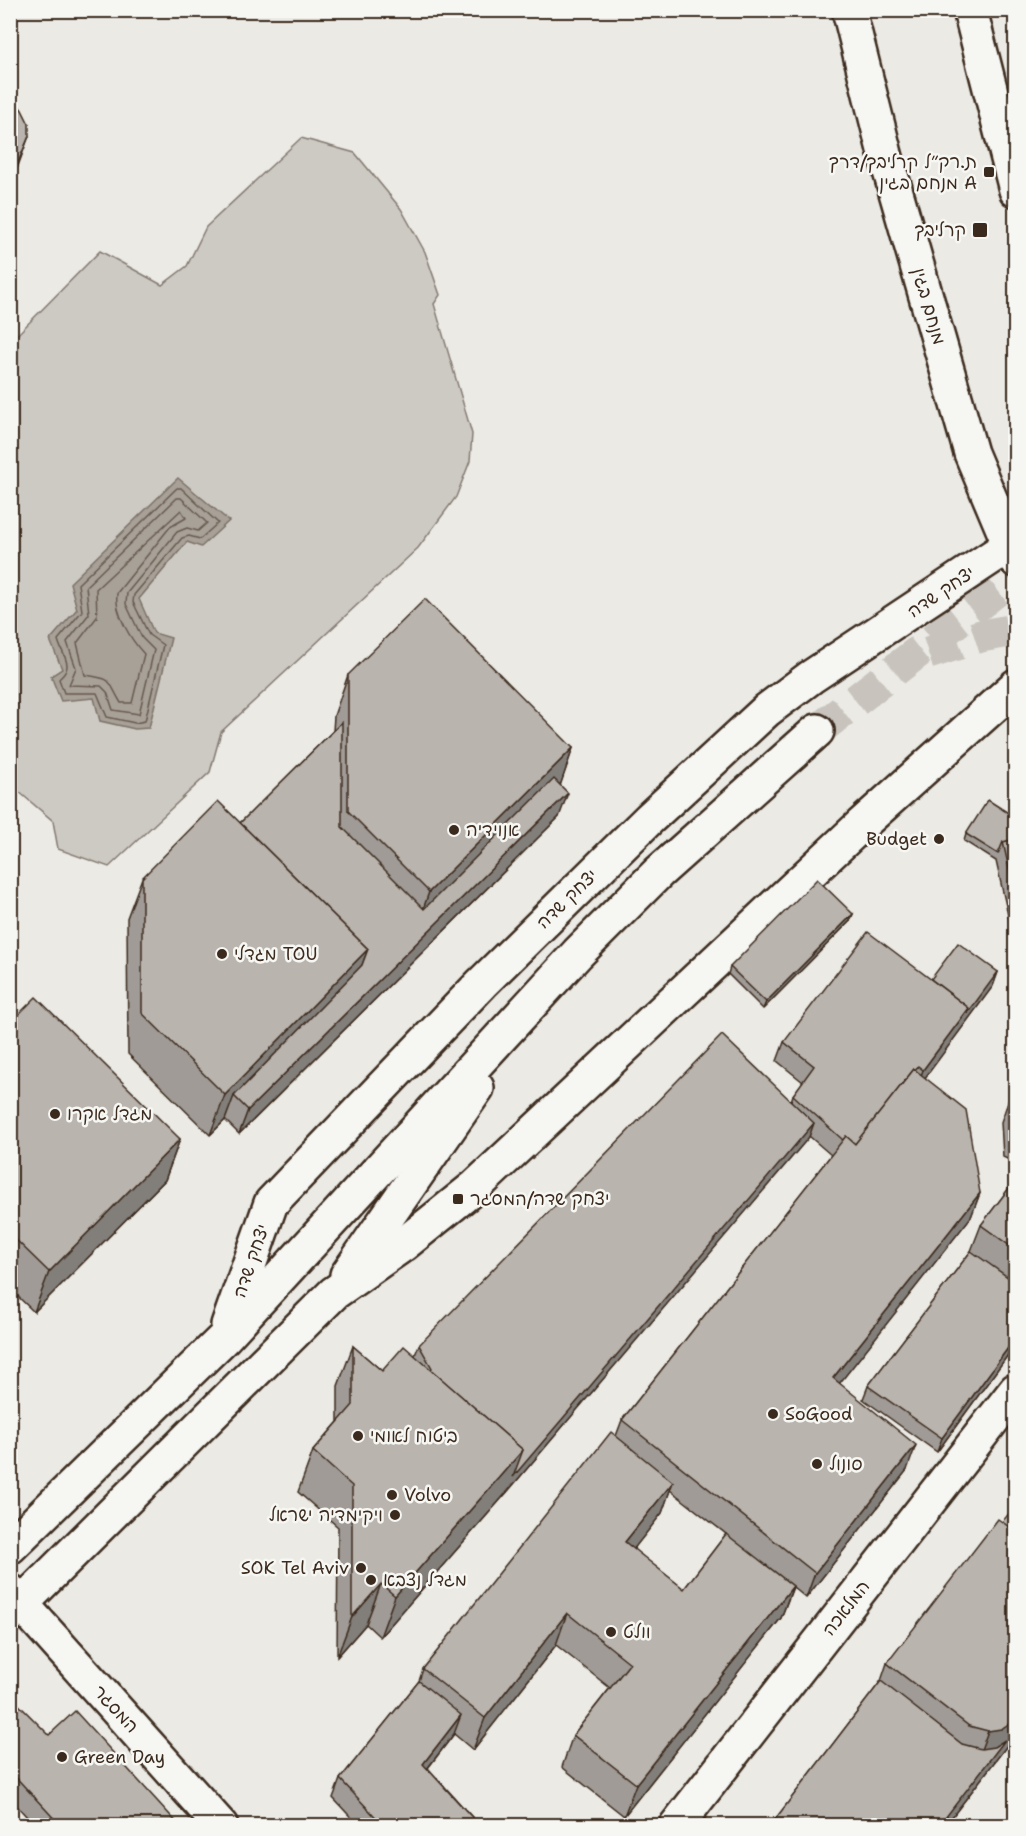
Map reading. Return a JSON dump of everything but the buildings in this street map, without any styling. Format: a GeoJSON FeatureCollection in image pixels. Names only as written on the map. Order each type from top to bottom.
{"type":"FeatureCollection","features":[{"type":"Feature","properties":{"kind":"street","name":"מנחם בגין"},"geometry":{"type":"LineString","coordinates":[[849,10],[885,154],[971,453],[1013,549]]}},
{"type":"Feature","properties":{"kind":"street"},"geometry":{"type":"LineString","coordinates":[[970,10],[1016,190]]}},
{"type":"Feature","properties":{"kind":"street","name":"יצחק שדה"},"geometry":{"type":"LineString","coordinates":[[224,1338],[271,1203],[443,1022],[650,818],[767,710],[811,678],[1013,549]]}},
{"type":"Feature","properties":{"kind":"street","name":"יצחק שדה"},"geometry":{"type":"LineString","coordinates":[[14,1603],[334,1293],[404,1244],[476,1186],[861,825],[1016,686]]}},
{"type":"Feature","properties":{"kind":"street","name":"יצחק שדה"},"geometry":{"type":"LineString","coordinates":[[10,1546],[224,1338],[548,986],[659,872],[817,731]]}},
{"type":"Feature","properties":{"kind":"street","name":"יצחק שדה"},"geometry":{"type":"LineString","coordinates":[[334,1293],[548,986]]}},
{"type":"Feature","properties":{"kind":"street","name":"המלאכה"},"geometry":{"type":"LineString","coordinates":[[676,1826],[1016,1390]]}},
{"type":"Feature","properties":{"kind":"street","name":"המסגר"},"geometry":{"type":"LineString","coordinates":[[14,1603],[221,1826]]}},
{"type":"Feature","properties":{"kind":"shaded area"},"geometry":{"type":"Polygon","coordinates":[[[301,138],[355,153],[401,209],[425,252],[440,295],[434,304],[472,434],[470,461],[456,497],[418,548],[221,732],[210,772],[109,867],[58,849],[53,821],[11,785],[11,341],[100,251],[162,285],[187,266],[206,227],[301,138]]]}},
{"type":"Feature","properties":{"kind":"water"},"geometry":{"type":"Polygon","coordinates":[[[178,478],[229,521],[201,547],[187,542],[139,599],[154,633],[171,638],[149,728],[135,729],[100,721],[94,698],[61,701],[51,676],[62,669],[50,640],[77,609],[70,583],[178,478]]]}},
{"type":"Feature","properties":{"kind":"tunnel"},"geometry":{"type":"LineString","coordinates":[[817,731],[1016,575]]}},
{"type":"Feature","properties":{"kind":"tunnel"},"geometry":{"type":"LineString","coordinates":[[928,653],[981,636],[1016,630]]}},
{"type":"Feature","properties":{"kind":"place","name":"ת.רק״ל קרליבך/דרך מנחם בגין A"},"geometry":{"type":"Point","coordinates":[989,172]}},
{"type":"Feature","properties":{"kind":"place","name":"קרליבך"},"geometry":{"type":"Point","coordinates":[980,230]}},
{"type":"Feature","properties":{"kind":"place","name":"אנוידיה"},"geometry":{"type":"Point","coordinates":[454,830]}},
{"type":"Feature","properties":{"kind":"place","name":"Budget"},"geometry":{"type":"Point","coordinates":[939,839]}},
{"type":"Feature","properties":{"kind":"place","name":"מגדלי TOU"},"geometry":{"type":"Point","coordinates":[222,954]}},
{"type":"Feature","properties":{"kind":"place","name":"מגדל אקרו"},"geometry":{"type":"Point","coordinates":[55,1114]}},
{"type":"Feature","properties":{"kind":"place","name":"יצחק שדה/המסגר"},"geometry":{"type":"Point","coordinates":[458,1199]}},
{"type":"Feature","properties":{"kind":"place","name":"SoGood"},"geometry":{"type":"Point","coordinates":[773,1414]}},
{"type":"Feature","properties":{"kind":"place","name":"ביטוח לאומי"},"geometry":{"type":"Point","coordinates":[358,1436]}},
{"type":"Feature","properties":{"kind":"place","name":"סונול"},"geometry":{"type":"Point","coordinates":[817,1464]}},
{"type":"Feature","properties":{"kind":"place","name":"Volvo"},"geometry":{"type":"Point","coordinates":[392,1495]}},
{"type":"Feature","properties":{"kind":"place","name":"ויקימדיה ישראל"},"geometry":{"type":"Point","coordinates":[395,1515]}},
{"type":"Feature","properties":{"kind":"place","name":"SOK Tel Aviv"},"geometry":{"type":"Point","coordinates":[361,1568]}},
{"type":"Feature","properties":{"kind":"place","name":"מגדל נצבא"},"geometry":{"type":"Point","coordinates":[371,1580]}},
{"type":"Feature","properties":{"kind":"place","name":"וולט"},"geometry":{"type":"Point","coordinates":[611,1632]}},
{"type":"Feature","properties":{"kind":"place","name":"Green Day"},"geometry":{"type":"Point","coordinates":[62,1757]}}]}
